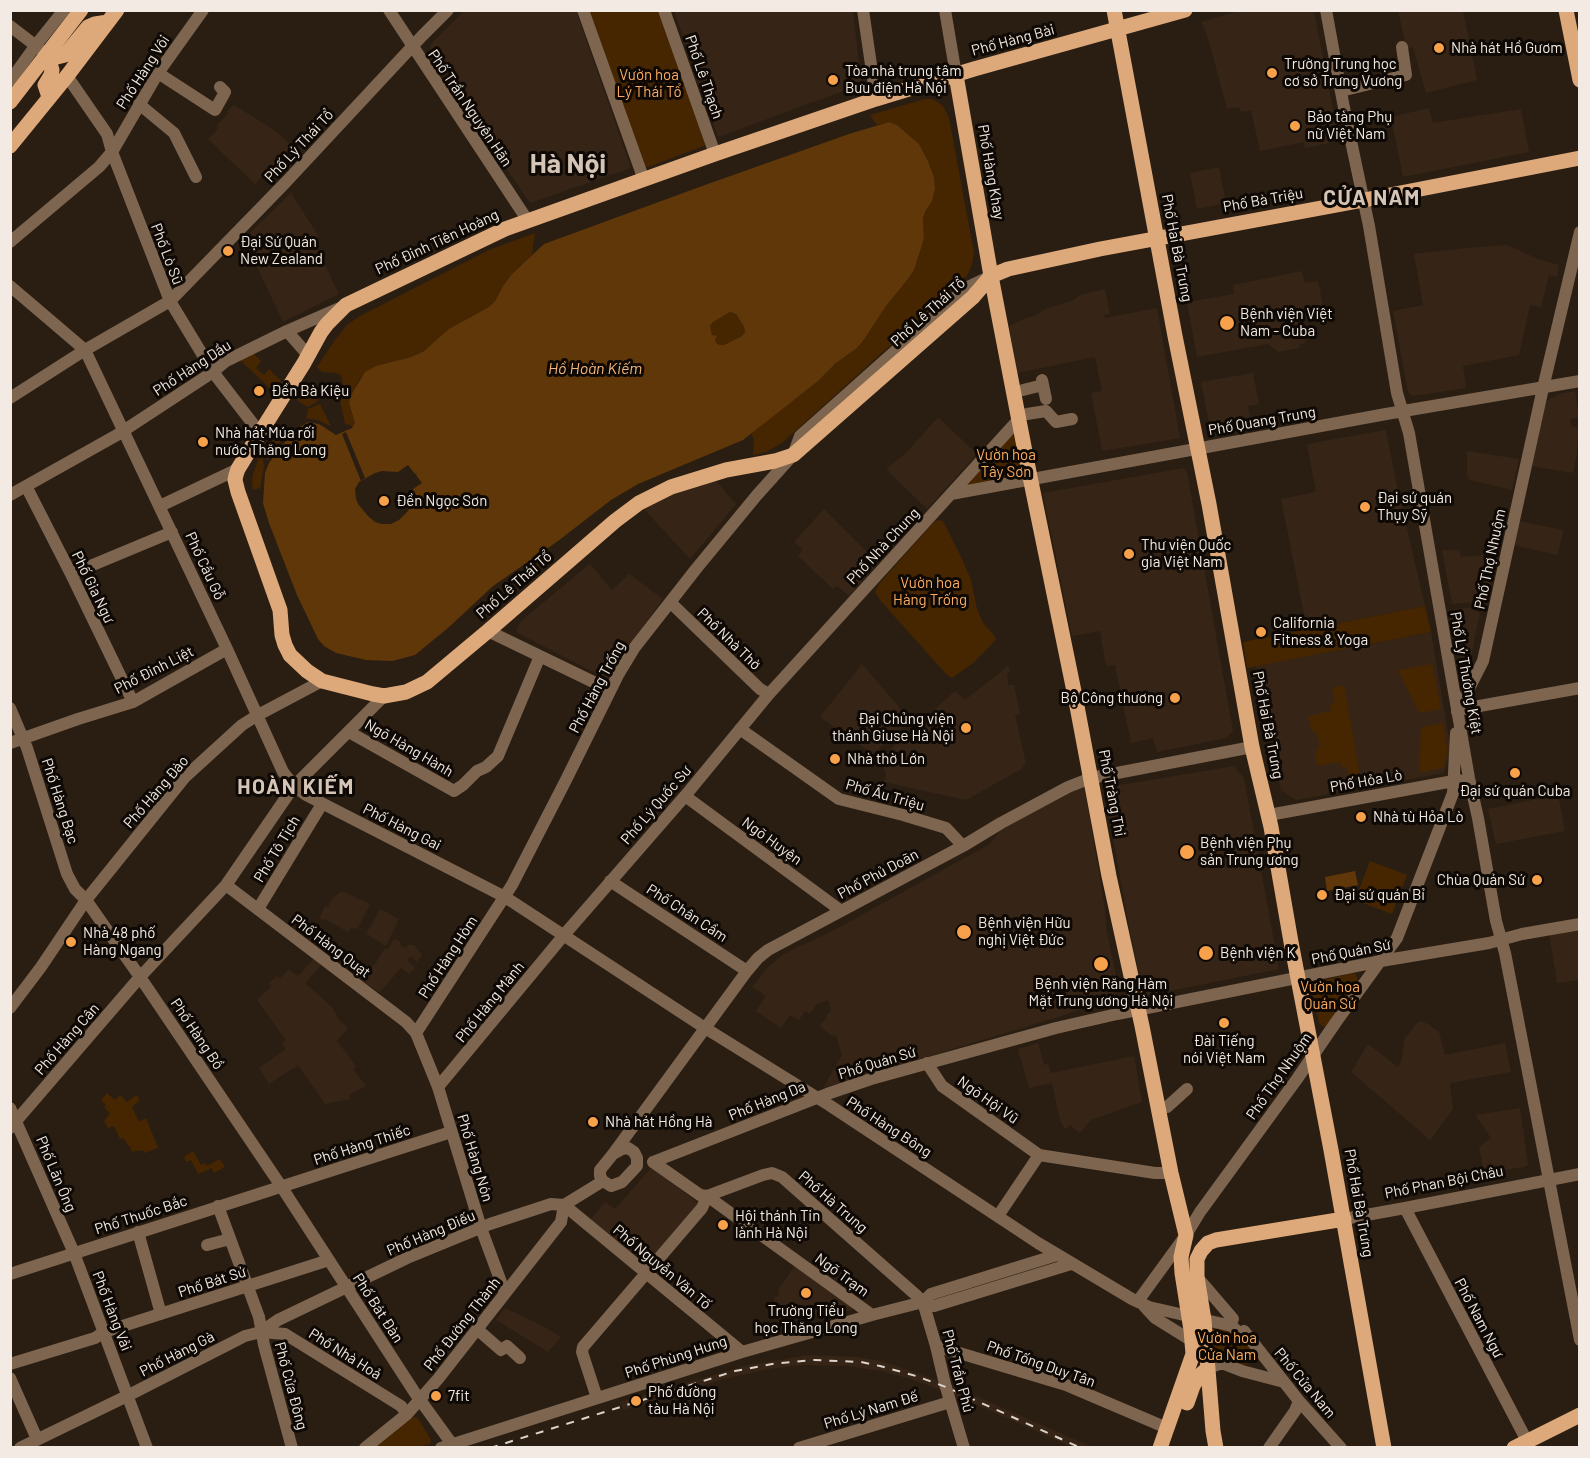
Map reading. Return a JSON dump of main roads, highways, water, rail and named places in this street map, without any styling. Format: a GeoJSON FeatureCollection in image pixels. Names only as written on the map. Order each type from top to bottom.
{"type":"FeatureCollection","features":[{"type":"Feature","properties":{"kind":"main road"},"geometry":{"type":"LineString","coordinates":[[10,102],[42,50],[81,10]]}},
{"type":"Feature","properties":{"kind":"main road","name":"Phố Hai Bà Trưng"},"geometry":{"type":"LineString","coordinates":[[1114,10],[1198,448],[1252,747],[1269,815],[1384,1448]]}},
{"type":"Feature","properties":{"kind":"main road","name":"Phố Hàng Bài"},"geometry":{"type":"LineString","coordinates":[[956,75],[1185,10]]}},
{"type":"Feature","properties":{"kind":"main road"},"geometry":{"type":"LineString","coordinates":[[1566,10],[1580,80]]}},
{"type":"Feature","properties":{"kind":"main road"},"geometry":{"type":"LineString","coordinates":[[42,50],[57,57],[65,55],[88,27],[113,16]]}},
{"type":"Feature","properties":{"kind":"main road"},"geometry":{"type":"LineString","coordinates":[[10,146],[113,16]]}},
{"type":"Feature","properties":{"kind":"main road"},"geometry":{"type":"LineString","coordinates":[[42,50],[52,70],[45,85],[49,97]]}},
{"type":"Feature","properties":{"kind":"main road","name":"Phố Đinh Tiên Hoàng"},"geometry":{"type":"LineString","coordinates":[[322,681],[298,663],[290,655],[285,645],[280,610],[235,480],[238,469],[327,324],[346,305],[482,240],[528,221],[876,99],[956,75]]}},
{"type":"Feature","properties":{"kind":"main road","name":"Phố Hàng Khay"},"geometry":{"type":"LineString","coordinates":[[956,75],[991,276]]}},
{"type":"Feature","properties":{"kind":"main road","name":"Phố Bà Triệu"},"geometry":{"type":"LineString","coordinates":[[991,276],[1008,269],[1157,239],[1580,158]]}},
{"type":"Feature","properties":{"kind":"main road","name":"Phố Tràng Thi"},"geometry":{"type":"LineString","coordinates":[[991,276],[1023,417],[1031,480],[1109,876],[1186,1235],[1181,1257],[1182,1273],[1196,1314]]}},
{"type":"Feature","properties":{"kind":"main road","name":"Phố Lê Thái Tổ"},"geometry":{"type":"LineString","coordinates":[[322,681],[384,696],[406,692],[427,682],[615,521],[650,497],[671,487],[705,476],[793,455],[973,297],[991,276]]}},
{"type":"Feature","properties":{"kind":"main road","name":"Phố Phan Bội Châu"},"geometry":{"type":"LineString","coordinates":[[1196,1314],[1197,1259],[1209,1243],[1344,1219]]}},
{"type":"Feature","properties":{"kind":"main road"},"geometry":{"type":"LineString","coordinates":[[1160,1448],[1193,1354],[1192,1341],[1196,1314]]}},
{"type":"Feature","properties":{"kind":"main road"},"geometry":{"type":"LineString","coordinates":[[1196,1314],[1208,1368],[1216,1448]]}},
{"type":"Feature","properties":{"kind":"main road"},"geometry":{"type":"LineString","coordinates":[[1171,1448],[1193,1386],[1208,1368]]}},
{"type":"Feature","properties":{"kind":"main road"},"geometry":{"type":"LineString","coordinates":[[1520,1444],[1580,1415]]}},
{"type":"Feature","properties":{"kind":"water","name":"Hồ Hoàn Kiếm"},"geometry":{"type":"Polygon","coordinates":[[[889,122],[897,125],[919,144],[934,177],[935,189],[923,219],[924,239],[914,270],[857,348],[743,440],[638,484],[611,500],[558,541],[493,586],[415,655],[392,661],[366,660],[336,653],[324,646],[318,639],[297,595],[263,503],[265,473],[269,463],[291,435],[308,422],[319,424],[336,435],[352,428],[355,423],[349,403],[351,395],[365,372],[376,366],[411,357],[424,351],[449,329],[489,307],[512,274],[544,244],[849,134],[889,122]],[[730,312],[710,326],[712,335],[717,336],[716,343],[720,345],[742,336],[745,332],[736,314],[730,312]],[[408,465],[398,472],[382,471],[359,482],[355,489],[358,504],[375,522],[391,524],[408,511],[413,489],[422,483],[417,473],[415,474],[408,465]]]}},
{"type":"Feature","properties":{"kind":"water"},"geometry":{"type":"Polygon","coordinates":[[[1355,871],[1358,885],[1327,891],[1325,877],[1355,871]]]}},
{"type":"Feature","properties":{"kind":"railway"},"geometry":{"type":"LineString","coordinates":[[490,1448],[735,1371],[772,1364],[814,1360],[861,1362],[916,1376],[946,1387],[1081,1448]]}},
{"type":"Feature","properties":{"kind":"place","name":"Nhà hát Hồ Gươm"},"geometry":{"type":"Point","coordinates":[1439,48]}},
{"type":"Feature","properties":{"kind":"place","name":"Trường Trung học cơ sở Trưng Vương"},"geometry":{"type":"Point","coordinates":[1272,73]}},
{"type":"Feature","properties":{"kind":"place","name":"Tòa nhà trung tâm Bưu điện Hà Nội"},"geometry":{"type":"Point","coordinates":[833,80]}},
{"type":"Feature","properties":{"kind":"place","name":"Bảo tàng Phụ nữ Việt Nam"},"geometry":{"type":"Point","coordinates":[1295,126]}},
{"type":"Feature","properties":{"kind":"place","name":"Đại Sứ Quán New Zealand"},"geometry":{"type":"Point","coordinates":[228,251]}},
{"type":"Feature","properties":{"kind":"place","name":"Bệnh viện Việt Nam - Cuba"},"geometry":{"type":"Point","coordinates":[1227,323]}},
{"type":"Feature","properties":{"kind":"place","name":"Đền Bà Kiệu"},"geometry":{"type":"Point","coordinates":[259,391]}},
{"type":"Feature","properties":{"kind":"place","name":"Nhà hát Múa rối nước Thăng Long"},"geometry":{"type":"Point","coordinates":[203,442]}},
{"type":"Feature","properties":{"kind":"place","name":"Đền Ngọc Sơn"},"geometry":{"type":"Point","coordinates":[384,501]}},
{"type":"Feature","properties":{"kind":"place","name":"Đại sứ quán Thụy Sỹ"},"geometry":{"type":"Point","coordinates":[1365,507]}},
{"type":"Feature","properties":{"kind":"place","name":"Thư viện Quốc gia Việt Nam"},"geometry":{"type":"Point","coordinates":[1129,554]}},
{"type":"Feature","properties":{"kind":"place","name":"California Fitness & Yoga"},"geometry":{"type":"Point","coordinates":[1261,632]}},
{"type":"Feature","properties":{"kind":"place","name":"Bộ Công thương"},"geometry":{"type":"Point","coordinates":[1175,698]}},
{"type":"Feature","properties":{"kind":"place","name":"Đại Chủng viện thánh Giuse Hà Nội"},"geometry":{"type":"Point","coordinates":[966,728]}},
{"type":"Feature","properties":{"kind":"place","name":"Nhà thờ Lớn"},"geometry":{"type":"Point","coordinates":[835,759]}},
{"type":"Feature","properties":{"kind":"place","name":"Đại sứ quán Cuba"},"geometry":{"type":"Point","coordinates":[1515,773]}},
{"type":"Feature","properties":{"kind":"place","name":"Nhà tù Hỏa Lò"},"geometry":{"type":"Point","coordinates":[1361,817]}},
{"type":"Feature","properties":{"kind":"place","name":"Bệnh viện Phụ sản Trung ương"},"geometry":{"type":"Point","coordinates":[1187,852]}},
{"type":"Feature","properties":{"kind":"place","name":"Chùa Quán Sứ"},"geometry":{"type":"Point","coordinates":[1537,880]}},
{"type":"Feature","properties":{"kind":"place","name":"Đại sứ quán Bỉ"},"geometry":{"type":"Point","coordinates":[1322,895]}},
{"type":"Feature","properties":{"kind":"place","name":"Bệnh viện Hữu nghị Việt Đức"},"geometry":{"type":"Point","coordinates":[964,932]}},
{"type":"Feature","properties":{"kind":"place","name":"Nhà 48 phố Hàng Ngang"},"geometry":{"type":"Point","coordinates":[71,942]}},
{"type":"Feature","properties":{"kind":"place","name":"Bệnh viện K"},"geometry":{"type":"Point","coordinates":[1206,953]}},
{"type":"Feature","properties":{"kind":"place","name":"Bệnh viện Răng Hàm Mặt Trung ương Hà Nội"},"geometry":{"type":"Point","coordinates":[1101,964]}},
{"type":"Feature","properties":{"kind":"place","name":"Đài Tiếng nói Việt Nam"},"geometry":{"type":"Point","coordinates":[1224,1023]}},
{"type":"Feature","properties":{"kind":"place","name":"Nhà hát Hồng Hà"},"geometry":{"type":"Point","coordinates":[593,1122]}},
{"type":"Feature","properties":{"kind":"place","name":"Hội thánh Tin lành Hà Nội"},"geometry":{"type":"Point","coordinates":[723,1225]}},
{"type":"Feature","properties":{"kind":"place","name":"Trường Tiểu học Thăng Long"},"geometry":{"type":"Point","coordinates":[806,1293]}},
{"type":"Feature","properties":{"kind":"place","name":"7fit"},"geometry":{"type":"Point","coordinates":[436,1396]}},
{"type":"Feature","properties":{"kind":"place","name":"Phố đường tàu Hà Nội"},"geometry":{"type":"Point","coordinates":[636,1401]}},
{"type":"Feature","properties":{"kind":"district","name":"Hà Nội"},"geometry":{"type":"Point","coordinates":[568,164]}},
{"type":"Feature","properties":{"kind":"district","name":"CỬA NAM"},"geometry":{"type":"Point","coordinates":[1372,198]}},
{"type":"Feature","properties":{"kind":"district","name":"HOÀN KIẾM"},"geometry":{"type":"Point","coordinates":[296,787]}},
{"type":"Feature","properties":{"kind":"park label","name":"Vườn hoa Lý Thái Tổ"},"geometry":{"type":"Point","coordinates":[649,84]}},
{"type":"Feature","properties":{"kind":"park label","name":"Vườn hoa Tây Sơn"},"geometry":{"type":"Point","coordinates":[1006,464]}},
{"type":"Feature","properties":{"kind":"park label","name":"Vườn hoa Hàng Trống"},"geometry":{"type":"Point","coordinates":[930,592]}},
{"type":"Feature","properties":{"kind":"park label","name":"Vườn hoa Quán Sứ"},"geometry":{"type":"Point","coordinates":[1330,996]}},
{"type":"Feature","properties":{"kind":"park label","name":"Vườn hoa Cửa Nam"},"geometry":{"type":"Point","coordinates":[1227,1346]}}]}
